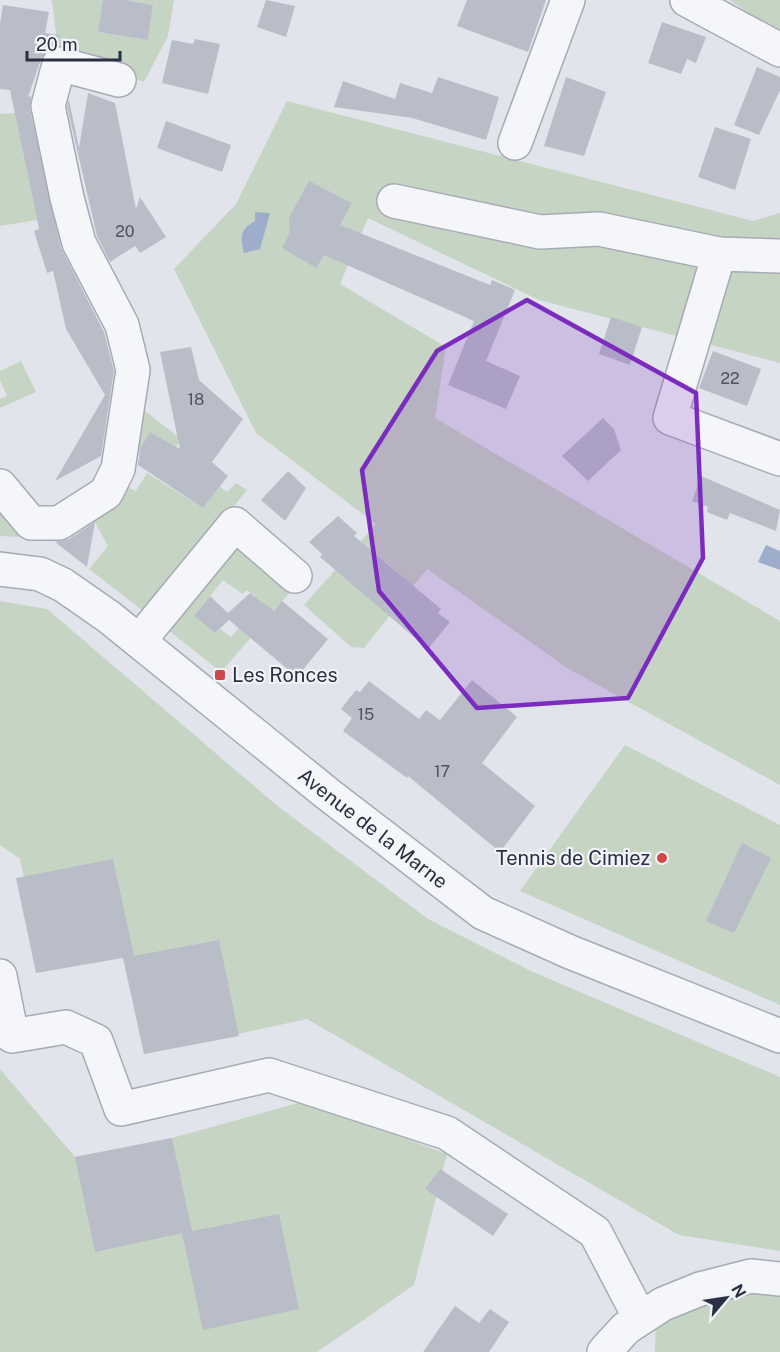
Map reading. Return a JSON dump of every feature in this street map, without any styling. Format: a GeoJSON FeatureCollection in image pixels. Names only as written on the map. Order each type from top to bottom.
{"type":"FeatureCollection","features":[{"type":"Feature","properties":{"kind":"street"},"geometry":{"type":"LineString","coordinates":[[515,143],[568,0]]}},
{"type":"Feature","properties":{"kind":"street"},"geometry":{"type":"LineString","coordinates":[[687,0],[780,50]]}},
{"type":"Feature","properties":{"kind":"street"},"geometry":{"type":"LineString","coordinates":[[0,486],[31,523],[58,523],[106,493],[118,469],[134,370],[122,325],[79,243],[48,106],[59,64],[119,80]]}},
{"type":"Feature","properties":{"kind":"street"},"geometry":{"type":"LineString","coordinates":[[394,201],[540,232],[599,229],[719,254],[780,255]]}},
{"type":"Feature","properties":{"kind":"street"},"geometry":{"type":"LineString","coordinates":[[719,254],[670,418],[780,459]]}},
{"type":"Feature","properties":{"kind":"street"},"geometry":{"type":"LineString","coordinates":[[139,641],[235,524],[295,576]]}},
{"type":"Feature","properties":{"kind":"street","name":"Avenue de la Marne"},"geometry":{"type":"LineString","coordinates":[[0,569],[40,574],[63,585],[139,641],[355,816],[483,913],[570,952],[780,1036]]}},
{"type":"Feature","properties":{"kind":"street"},"geometry":{"type":"LineString","coordinates":[[0,976],[12,1036],[66,1027],[96,1041],[121,1109],[269,1075],[447,1133],[595,1232],[640,1318]]}},
{"type":"Feature","properties":{"kind":"street"},"geometry":{"type":"LineString","coordinates":[[604,1352],[640,1318],[663,1304],[700,1289],[751,1276],[780,1279]]}},
{"type":"Feature","properties":{"kind":"highlighted area"},"geometry":{"type":"Polygon","coordinates":[[[527,300],[696,393],[703,558],[628,698],[477,708],[379,591],[362,470],[437,351],[527,300]]]}},
{"type":"Feature","properties":{"kind":"green space"},"geometry":{"type":"Polygon","coordinates":[[[52,0],[103,0],[98,32],[148,40],[153,5],[125,0],[174,0],[168,36],[144,82],[53,48],[57,42],[52,0]]]}},
{"type":"Feature","properties":{"kind":"green space"},"geometry":{"type":"Polygon","coordinates":[[[730,0],[780,0],[780,35],[730,0]]]}},
{"type":"Feature","properties":{"kind":"green space"},"geometry":{"type":"Polygon","coordinates":[[[287,101],[753,221],[780,213],[780,363],[539,300],[368,218],[340,284],[446,347],[435,418],[780,621],[780,785],[567,668],[427,569],[364,648],[351,647],[304,605],[376,524],[256,433],[174,269],[236,204],[287,101]],[[385,561],[382,564],[379,606],[403,577],[385,561]]]}},
{"type":"Feature","properties":{"kind":"green space"},"geometry":{"type":"Polygon","coordinates":[[[39,112],[16,119],[37,220],[0,226],[0,114],[39,112]]]}},
{"type":"Feature","properties":{"kind":"green space"},"geometry":{"type":"Polygon","coordinates":[[[21,361],[36,392],[0,408],[0,399],[7,396],[0,380],[0,371],[21,361]]]}},
{"type":"Feature","properties":{"kind":"green space"},"geometry":{"type":"Polygon","coordinates":[[[145,411],[181,439],[176,447],[150,432],[132,464],[135,413],[145,411]]]}},
{"type":"Feature","properties":{"kind":"green space"},"geometry":{"type":"Polygon","coordinates":[[[199,470],[227,492],[236,483],[247,490],[147,614],[89,569],[108,546],[89,511],[121,484],[136,491],[147,473],[203,508],[216,491],[199,470]]]}},
{"type":"Feature","properties":{"kind":"green space"},"geometry":{"type":"Polygon","coordinates":[[[0,499],[15,516],[18,537],[0,536],[0,499]]]}},
{"type":"Feature","properties":{"kind":"green space"},"geometry":{"type":"Polygon","coordinates":[[[230,538],[290,592],[221,672],[162,625],[230,538]],[[223,580],[194,616],[215,633],[220,629],[231,637],[261,601],[247,590],[243,594],[223,580]]]}},
{"type":"Feature","properties":{"kind":"green space"},"geometry":{"type":"Polygon","coordinates":[[[0,601],[47,609],[275,804],[428,919],[533,972],[780,1077],[780,1251],[679,1235],[307,1019],[144,1054],[127,957],[43,965],[20,859],[0,845],[0,601]]]}},
{"type":"Feature","properties":{"kind":"green space","name":"Tennis de Cimiez"},"geometry":{"type":"Polygon","coordinates":[[[625,745],[780,825],[780,1005],[520,891],[625,745]]]}},
{"type":"Feature","properties":{"kind":"green space"},"geometry":{"type":"Polygon","coordinates":[[[0,1069],[75,1157],[172,1138],[305,1101],[447,1154],[414,1285],[317,1352],[0,1352],[0,1069]]]}},
{"type":"Feature","properties":{"kind":"green space"},"geometry":{"type":"Polygon","coordinates":[[[753,1287],[780,1292],[780,1352],[655,1352],[656,1311],[753,1287]]]}},
{"type":"Feature","properties":{"kind":"water"},"geometry":{"type":"Polygon","coordinates":[[[255,212],[270,213],[260,249],[244,253],[242,234],[246,227],[255,221],[255,212]]]}},
{"type":"Feature","properties":{"kind":"water"},"geometry":{"type":"Polygon","coordinates":[[[766,545],[780,551],[780,570],[758,562],[766,545]]]}},
{"type":"Feature","properties":{"kind":"building"},"geometry":{"type":"Polygon","coordinates":[[[103,0],[125,0],[153,5],[148,40],[98,32],[103,0]]]}},
{"type":"Feature","properties":{"kind":"building"},"geometry":{"type":"Polygon","coordinates":[[[266,0],[295,6],[286,37],[257,27],[266,0]]]}},
{"type":"Feature","properties":{"kind":"building"},"geometry":{"type":"Polygon","coordinates":[[[467,0],[546,0],[528,52],[457,26],[467,0]]]}},
{"type":"Feature","properties":{"kind":"building"},"geometry":{"type":"Polygon","coordinates":[[[3,5],[49,12],[45,33],[60,35],[54,46],[46,50],[41,59],[28,97],[31,96],[30,110],[61,248],[104,332],[114,371],[101,456],[55,481],[105,395],[66,329],[53,271],[47,273],[34,231],[39,229],[10,90],[0,89],[0,24],[3,5]]]}},
{"type":"Feature","properties":{"kind":"building"},"geometry":{"type":"Polygon","coordinates":[[[662,22],[706,37],[696,63],[687,59],[681,74],[648,63],[662,22]]]}},
{"type":"Feature","properties":{"kind":"building"},"geometry":{"type":"Polygon","coordinates":[[[195,39],[220,44],[208,94],[162,83],[172,40],[193,44],[195,39]]]}},
{"type":"Feature","properties":{"kind":"building"},"geometry":{"type":"Polygon","coordinates":[[[757,67],[780,77],[780,90],[759,135],[734,125],[757,67]]]}},
{"type":"Feature","properties":{"kind":"building"},"geometry":{"type":"Polygon","coordinates":[[[438,77],[499,97],[486,140],[412,118],[334,107],[343,81],[395,99],[400,83],[432,93],[438,77]]]}},
{"type":"Feature","properties":{"kind":"building"},"geometry":{"type":"Polygon","coordinates":[[[566,77],[606,92],[584,156],[544,146],[566,77]]]}},
{"type":"Feature","properties":{"kind":"building"},"geometry":{"type":"Polygon","coordinates":[[[88,93],[115,103],[136,209],[140,197],[166,237],[140,253],[135,246],[110,262],[97,236],[67,106],[69,100],[79,148],[88,93]]]}},
{"type":"Feature","properties":{"kind":"building"},"geometry":{"type":"Polygon","coordinates":[[[166,121],[231,145],[222,172],[157,148],[166,121]]]}},
{"type":"Feature","properties":{"kind":"building"},"geometry":{"type":"Polygon","coordinates":[[[715,127],[751,139],[735,190],[698,177],[715,127]]]}},
{"type":"Feature","properties":{"kind":"building"},"geometry":{"type":"Polygon","coordinates":[[[309,181],[352,203],[340,225],[490,285],[492,280],[515,290],[486,361],[520,376],[506,409],[448,385],[474,321],[324,255],[316,268],[282,248],[290,232],[289,218],[309,181]]]}},
{"type":"Feature","properties":{"kind":"building"},"geometry":{"type":"Polygon","coordinates":[[[611,317],[642,327],[630,365],[599,354],[611,317]]]}},
{"type":"Feature","properties":{"kind":"building"},"geometry":{"type":"Polygon","coordinates":[[[191,347],[199,380],[243,419],[212,462],[228,476],[203,508],[138,465],[140,449],[150,432],[180,449],[160,352],[191,347]]]}},
{"type":"Feature","properties":{"kind":"building"},"geometry":{"type":"Polygon","coordinates":[[[713,351],[761,369],[747,406],[699,388],[713,351]]]}},
{"type":"Feature","properties":{"kind":"building"},"geometry":{"type":"Polygon","coordinates":[[[603,418],[614,429],[621,450],[588,481],[562,456],[603,418]]]}},
{"type":"Feature","properties":{"kind":"building"},"geometry":{"type":"Polygon","coordinates":[[[288,471],[306,488],[285,521],[261,500],[288,471]]]}},
{"type":"Feature","properties":{"kind":"building"},"geometry":{"type":"Polygon","coordinates":[[[701,476],[780,510],[776,531],[730,513],[727,520],[707,512],[708,507],[692,501],[701,476]]]}},
{"type":"Feature","properties":{"kind":"building"},"geometry":{"type":"Polygon","coordinates":[[[338,516],[357,533],[354,536],[441,609],[438,613],[450,622],[428,649],[320,557],[322,554],[309,542],[338,516]]]}},
{"type":"Feature","properties":{"kind":"building"},"geometry":{"type":"Polygon","coordinates":[[[95,522],[87,567],[55,542],[69,539],[95,522]]]}},
{"type":"Feature","properties":{"kind":"building"},"geometry":{"type":"Polygon","coordinates":[[[250,593],[274,611],[282,601],[328,639],[297,677],[229,620],[215,633],[194,616],[210,596],[228,613],[250,593]]]}},
{"type":"Feature","properties":{"kind":"building"},"geometry":{"type":"Polygon","coordinates":[[[472,680],[517,717],[482,763],[535,806],[500,852],[408,776],[407,778],[343,731],[352,718],[341,709],[356,690],[360,692],[369,681],[419,719],[426,710],[440,720],[472,680]]]}},
{"type":"Feature","properties":{"kind":"building"},"geometry":{"type":"Polygon","coordinates":[[[742,843],[771,858],[734,933],[706,921],[742,843]]]}},
{"type":"Feature","properties":{"kind":"building"},"geometry":{"type":"Polygon","coordinates":[[[113,859],[134,956],[36,973],[16,878],[113,859]]]}},
{"type":"Feature","properties":{"kind":"building"},"geometry":{"type":"Polygon","coordinates":[[[219,940],[239,1036],[144,1054],[123,958],[219,940]]]}},
{"type":"Feature","properties":{"kind":"building"},"geometry":{"type":"Polygon","coordinates":[[[172,1138],[192,1231],[95,1252],[75,1157],[172,1138]]]}},
{"type":"Feature","properties":{"kind":"building"},"geometry":{"type":"Polygon","coordinates":[[[440,1169],[508,1214],[493,1236],[425,1189],[440,1169]]]}},
{"type":"Feature","properties":{"kind":"building"},"geometry":{"type":"Polygon","coordinates":[[[279,1214],[299,1309],[203,1330],[182,1233],[279,1214]]]}},
{"type":"Feature","properties":{"kind":"building"},"geometry":{"type":"Polygon","coordinates":[[[455,1306],[479,1323],[490,1309],[509,1322],[489,1352],[423,1352],[455,1306]]]}},
{"type":"Feature","properties":{"kind":"place","name":"Les Ronces"},"geometry":{"type":"Point","coordinates":[220,675]}},
{"type":"Feature","properties":{"kind":"place","name":"Tennis de Cimiez"},"geometry":{"type":"Point","coordinates":[662,858]}}]}
